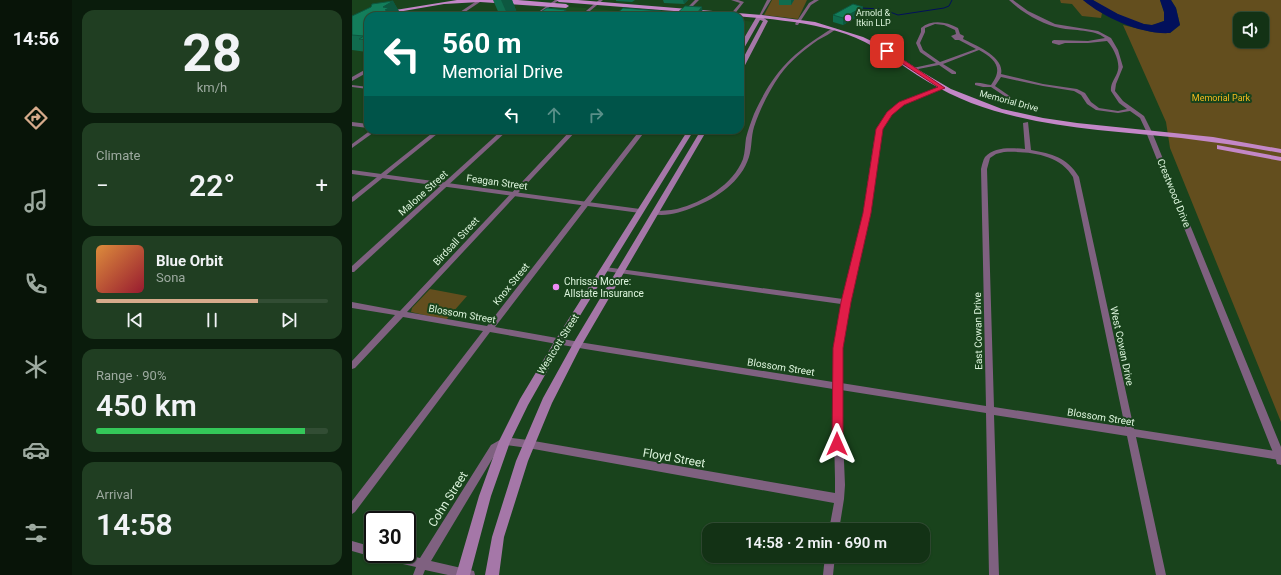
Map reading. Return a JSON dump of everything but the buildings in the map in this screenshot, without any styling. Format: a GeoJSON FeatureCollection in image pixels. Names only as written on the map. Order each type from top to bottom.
{"type":"FeatureCollection","features":[{"type":"Feature","properties":{"kind":"main road"},"geometry":{"type":"LineString","coordinates":[[442,0],[378,12],[433,4],[481,0],[644,12]]}},
{"type":"Feature","properties":{"kind":"main road","name":"Memorial Drive"},"geometry":{"type":"LineString","coordinates":[[558,0],[599,2],[698,12]]}},
{"type":"Feature","properties":{"kind":"main road","name":"Memorial Drive"},"geometry":{"type":"LineString","coordinates":[[744,16],[798,23],[851,34],[880,47],[942,88],[969,103],[1055,123],[1151,136],[1226,148],[1281,159]]}},
{"type":"Feature","properties":{"kind":"main road"},"geometry":{"type":"LineString","coordinates":[[745,42],[759,18]]}},
{"type":"Feature","properties":{"kind":"main road","name":"Memorial Drive"},"geometry":{"type":"LineString","coordinates":[[744,19],[759,18],[766,21],[798,23]]}},
{"type":"Feature","properties":{"kind":"main road"},"geometry":{"type":"LineString","coordinates":[[744,60],[766,21]]}},
{"type":"Feature","properties":{"kind":"main road","name":"Memorial Drive"},"geometry":{"type":"LineString","coordinates":[[831,30],[881,53],[935,90],[1026,123],[1070,130],[1224,140],[1281,151]]}},
{"type":"Feature","properties":{"kind":"main road"},"geometry":{"type":"LineString","coordinates":[[856,41],[880,47]]}},
{"type":"Feature","properties":{"kind":"main road"},"geometry":{"type":"LineString","coordinates":[[745,42],[754,42]]}},
{"type":"Feature","properties":{"kind":"main road"},"geometry":{"type":"LineString","coordinates":[[907,72],[914,69]]}},
{"type":"Feature","properties":{"kind":"main road"},"geometry":{"type":"LineString","coordinates":[[1026,123],[1031,121],[1048,124],[1055,123]]}},
{"type":"Feature","properties":{"kind":"main road","name":"Westcott Street"},"geometry":{"type":"LineString","coordinates":[[465,575],[485,496],[506,442],[524,402],[559,342],[688,134]]}},
{"type":"Feature","properties":{"kind":"main road","name":"Westcott Street"},"geometry":{"type":"LineString","coordinates":[[492,575],[498,537],[528,444],[555,385],[702,134]]}},
{"type":"Feature","properties":{"kind":"main road"},"geometry":{"type":"LineString","coordinates":[[640,211],[655,213]]}},
{"type":"Feature","properties":{"kind":"street"},"geometry":{"type":"LineString","coordinates":[[462,12],[481,0]]}},
{"type":"Feature","properties":{"kind":"street"},"geometry":{"type":"LineString","coordinates":[[540,12],[558,0]]}},
{"type":"Feature","properties":{"kind":"street"},"geometry":{"type":"LineString","coordinates":[[687,11],[697,0]]}},
{"type":"Feature","properties":{"kind":"street"},"geometry":{"type":"LineString","coordinates":[[733,0],[741,1],[733,12]]}},
{"type":"Feature","properties":{"kind":"street"},"geometry":{"type":"LineString","coordinates":[[759,18],[769,0]]}},
{"type":"Feature","properties":{"kind":"street"},"geometry":{"type":"LineString","coordinates":[[798,23],[810,4],[817,0]]}},
{"type":"Feature","properties":{"kind":"street"},"geometry":{"type":"LineString","coordinates":[[1011,0],[1054,25],[1098,32],[1110,39]]}},
{"type":"Feature","properties":{"kind":"street"},"geometry":{"type":"LineString","coordinates":[[587,12],[599,2]]}},
{"type":"Feature","properties":{"kind":"street"},"geometry":{"type":"LineString","coordinates":[[635,11],[640,7]]}},
{"type":"Feature","properties":{"kind":"street"},"geometry":{"type":"LineString","coordinates":[[954,73],[921,51],[918,46],[923,28],[929,24],[947,24],[957,29],[959,37],[997,62],[999,65],[1000,75],[992,86]]}},
{"type":"Feature","properties":{"kind":"street"},"geometry":{"type":"LineString","coordinates":[[655,213],[673,213],[690,207],[716,194],[729,184],[743,165],[754,122],[773,83],[781,71],[798,53],[831,30]]}},
{"type":"Feature","properties":{"kind":"street"},"geometry":{"type":"LineString","coordinates":[[1049,36],[1055,41],[1062,42],[1088,42],[1110,39]]}},
{"type":"Feature","properties":{"kind":"street","name":"Crestwood Drive"},"geometry":{"type":"LineString","coordinates":[[1110,39],[1121,64],[1121,72],[1114,81],[1113,91],[1121,102],[1142,117],[1151,136],[1280,458]]}},
{"type":"Feature","properties":{"kind":"street"},"geometry":{"type":"LineString","coordinates":[[914,69],[939,64],[979,49]]}},
{"type":"Feature","properties":{"kind":"street"},"geometry":{"type":"LineString","coordinates":[[352,79],[364,72]]}},
{"type":"Feature","properties":{"kind":"street"},"geometry":{"type":"LineString","coordinates":[[1000,75],[1075,90],[1083,94],[1088,103],[1098,109],[1118,112],[1132,109]]}},
{"type":"Feature","properties":{"kind":"street"},"geometry":{"type":"LineString","coordinates":[[977,84],[992,86],[1009,98]]}},
{"type":"Feature","properties":{"kind":"street"},"geometry":{"type":"LineString","coordinates":[[352,86],[364,88]]}},
{"type":"Feature","properties":{"kind":"street"},"geometry":{"type":"LineString","coordinates":[[835,523],[839,499],[837,387],[838,348],[846,302],[867,213],[879,129],[884,120],[894,109],[915,97],[942,88]]}},
{"type":"Feature","properties":{"kind":"street"},"geometry":{"type":"LineString","coordinates":[[1026,123],[1028,152]]}},
{"type":"Feature","properties":{"kind":"street"},"geometry":{"type":"LineString","coordinates":[[352,124],[364,126]]}},
{"type":"Feature","properties":{"kind":"street"},"geometry":{"type":"LineString","coordinates":[[352,146],[368,134]]}},
{"type":"Feature","properties":{"kind":"street"},"geometry":{"type":"LineString","coordinates":[[352,200],[434,134]]}},
{"type":"Feature","properties":{"kind":"street","name":"Malone Street"},"geometry":{"type":"LineString","coordinates":[[352,270],[502,134]]}},
{"type":"Feature","properties":{"kind":"street","name":"Birdsall Street"},"geometry":{"type":"LineString","coordinates":[[352,366],[570,134]]}},
{"type":"Feature","properties":{"kind":"street","name":"Knox Street"},"geometry":{"type":"LineString","coordinates":[[352,509],[640,134]]}},
{"type":"Feature","properties":{"kind":"street","name":"East Cowan Drive"},"geometry":{"type":"LineString","coordinates":[[994,575],[985,162],[992,154],[1004,151],[1028,152]]}},
{"type":"Feature","properties":{"kind":"street","name":"West Cowan Drive"},"geometry":{"type":"LineString","coordinates":[[1028,152],[1057,159],[1072,170],[1076,176],[1161,575]]}},
{"type":"Feature","properties":{"kind":"street","name":"Feagan Street"},"geometry":{"type":"LineString","coordinates":[[352,172],[640,211]]}},
{"type":"Feature","properties":{"kind":"street"},"geometry":{"type":"LineString","coordinates":[[605,269],[846,302]]}},
{"type":"Feature","properties":{"kind":"street","name":"Blossom Street"},"geometry":{"type":"LineString","coordinates":[[352,305],[577,345],[1130,432],[1280,458]]}},
{"type":"Feature","properties":{"kind":"street","name":"Floyd Street"},"geometry":{"type":"LineString","coordinates":[[506,442],[528,444],[839,499]]}},
{"type":"Feature","properties":{"kind":"street","name":"Cohn Street"},"geometry":{"type":"LineString","coordinates":[[418,575],[422,565],[494,448],[506,442]]}},
{"type":"Feature","properties":{"kind":"street"},"geometry":{"type":"LineString","coordinates":[[352,546],[364,549]]}},
{"type":"Feature","properties":{"kind":"street"},"geometry":{"type":"LineString","coordinates":[[415,563],[465,575]]}},
{"type":"Feature","properties":{"kind":"street"},"geometry":{"type":"LineString","coordinates":[[828,575],[829,563]]}},
{"type":"Feature","properties":{"kind":"shaded area"},"geometry":{"type":"Polygon","coordinates":[[[1083,0],[1093,0],[1118,14],[1144,24],[1152,25],[1164,21],[1164,12],[1160,0],[1171,0],[1176,8],[1180,25],[1170,33],[1159,33],[1136,28],[1113,19],[1083,0]]]}},
{"type":"Feature","properties":{"kind":"shaded area"},"geometry":{"type":"Polygon","coordinates":[[[554,6],[587,9],[584,12],[544,12],[554,6]]]}},
{"type":"Feature","properties":{"kind":"shaded area"},"geometry":{"type":"Polygon","coordinates":[[[593,9],[629,12],[589,12],[593,9]]]}},
{"type":"Feature","properties":{"kind":"shaded area"},"geometry":{"type":"Polygon","coordinates":[[[744,21],[754,22],[744,38],[744,21]]]}},
{"type":"Feature","properties":{"kind":"green space"},"geometry":{"type":"Polygon","coordinates":[[[772,0],[807,0],[798,19],[764,15],[772,0]]]}},
{"type":"Feature","properties":{"kind":"green space"},"geometry":{"type":"Polygon","coordinates":[[[1060,0],[1083,0],[1102,13],[1101,18],[1082,16],[1072,4],[1061,3],[1060,0]]]}},
{"type":"Feature","properties":{"kind":"green space"},"geometry":{"type":"Polygon","coordinates":[[[1093,0],[1160,0],[1164,12],[1164,21],[1155,25],[1139,23],[1113,12],[1093,0]]]}},
{"type":"Feature","properties":{"kind":"green space","name":"Memorial Park"},"geometry":{"type":"Polygon","coordinates":[[[1171,0],[1281,0],[1281,422],[1170,148],[1166,122],[1123,25],[1152,32],[1170,33],[1180,25],[1176,8],[1171,0]]]}},
{"type":"Feature","properties":{"kind":"green space"},"geometry":{"type":"Polygon","coordinates":[[[430,289],[467,296],[446,320],[411,312],[412,308],[430,289]]]}},
{"type":"Feature","properties":{"kind":"waterway"},"geometry":{"type":"LineString","coordinates":[[860,8],[882,9],[898,15],[944,8],[949,6],[952,0]]}},
{"type":"Feature","properties":{"kind":"place","name":"Arnold & Itkin LLP"},"geometry":{"type":"Point","coordinates":[848,18]}},
{"type":"Feature","properties":{"kind":"place","name":"Chrissa Moore: Allstate Insurance"},"geometry":{"type":"Point","coordinates":[556,287]}},
{"type":"Feature","properties":{"kind":"route"},"geometry":{"type":"LineString","coordinates":[[837,444],[838,348],[846,302],[871,195],[879,129],[889,113],[894,109],[915,97],[942,88],[887,51]]}}]}
